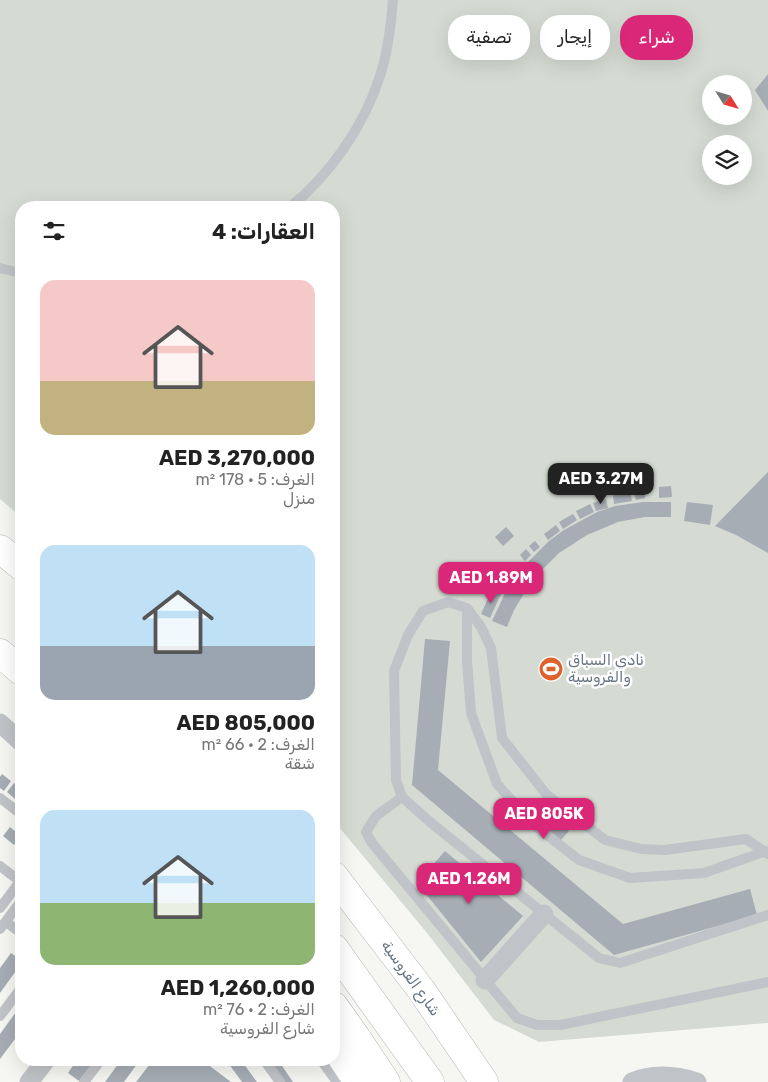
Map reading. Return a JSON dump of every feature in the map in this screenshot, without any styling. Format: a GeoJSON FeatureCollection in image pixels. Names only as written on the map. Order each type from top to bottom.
{"type":"FeatureCollection","features":[{"type":"Feature","properties":{"kind":"highway"},"geometry":{"type":"LineString","coordinates":[[0,549],[15,561]]}},
{"type":"Feature","properties":{"kind":"highway"},"geometry":{"type":"LineString","coordinates":[[0,641],[15,649]]}},
{"type":"Feature","properties":{"kind":"highway"},"geometry":{"type":"LineString","coordinates":[[0,654],[15,666]]}},
{"type":"Feature","properties":{"kind":"highway","name":"شارع الفروسية"},"geometry":{"type":"LineString","coordinates":[[340,884],[422,991],[484,1082]]}},
{"type":"Feature","properties":{"kind":"highway"},"geometry":{"type":"LineString","coordinates":[[340,956],[430,1082]]}},
{"type":"Feature","properties":{"kind":"highway"},"geometry":{"type":"LineString","coordinates":[[340,1014],[386,1082]]}},
{"type":"Feature","properties":{"kind":"highway"},"geometry":{"type":"LineString","coordinates":[[340,1055],[358,1082]]}},
{"type":"Feature","properties":{"kind":"street"},"geometry":{"type":"LineString","coordinates":[[0,723],[15,737]]}},
{"type":"Feature","properties":{"kind":"street"},"geometry":{"type":"LineString","coordinates":[[485,980],[544,914]]}},
{"type":"Feature","properties":{"kind":"street"},"geometry":{"type":"LineString","coordinates":[[30,1082],[42,1066]]}},
{"type":"Feature","properties":{"kind":"street"},"geometry":{"type":"LineString","coordinates":[[632,1082],[657,1076],[675,1077],[697,1082]]}},
{"type":"Feature","properties":{"kind":"lane"},"geometry":{"type":"LineString","coordinates":[[296,201],[329,166],[345,145],[363,115],[381,75],[393,0]]}},
{"type":"Feature","properties":{"kind":"lane"},"geometry":{"type":"LineString","coordinates":[[0,268],[15,272]]}},
{"type":"Feature","properties":{"kind":"lane"},"geometry":{"type":"LineString","coordinates":[[767,852],[746,839],[665,850],[641,849],[605,840],[546,794],[502,738],[491,648],[481,626],[467,608],[448,602],[423,611],[408,635],[394,671],[396,780],[402,797],[430,822],[599,958],[620,964],[768,915]]}},
{"type":"Feature","properties":{"kind":"lane"},"geometry":{"type":"LineString","coordinates":[[467,608],[467,661],[471,713],[497,784],[534,824],[579,860],[630,878],[704,873],[767,852]]}},
{"type":"Feature","properties":{"kind":"lane"},"geometry":{"type":"LineString","coordinates":[[402,797],[376,816],[366,832],[372,843],[517,1018],[537,1025],[560,1025],[768,982]]}},
{"type":"Feature","properties":{"kind":"lane"},"geometry":{"type":"LineString","coordinates":[[0,798],[15,809]]}},
{"type":"Feature","properties":{"kind":"lane"},"geometry":{"type":"LineString","coordinates":[[0,866],[15,877]]}},
{"type":"Feature","properties":{"kind":"lane"},"geometry":{"type":"LineString","coordinates":[[0,908],[15,889]]}},
{"type":"Feature","properties":{"kind":"lane"},"geometry":{"type":"LineString","coordinates":[[15,909],[3,926],[15,931]]}},
{"type":"Feature","properties":{"kind":"lane"},"geometry":{"type":"LineString","coordinates":[[0,1016],[15,996]]}},
{"type":"Feature","properties":{"kind":"lane"},"geometry":{"type":"LineString","coordinates":[[84,1082],[96,1066]]}},
{"type":"Feature","properties":{"kind":"lane"},"geometry":{"type":"LineString","coordinates":[[268,1066],[280,1082]]}},
{"type":"Feature","properties":{"kind":"lane"},"geometry":{"type":"LineString","coordinates":[[325,1066],[337,1082]]}},
{"type":"Feature","properties":{"kind":"shaded area","name":"نادي السباق والفروسية"},"geometry":{"type":"Polygon","coordinates":[[[0,0],[768,0],[768,1023],[539,1042],[494,1020],[427,933],[340,828],[340,201],[15,201],[15,512],[0,499],[0,0]]]}},
{"type":"Feature","properties":{"kind":"building"},"geometry":{"type":"Polygon","coordinates":[[[768,74],[768,111],[755,90],[768,74]]]}},
{"type":"Feature","properties":{"kind":"building"},"geometry":{"type":"Polygon","coordinates":[[[768,472],[768,553],[736,535],[715,526],[768,472]]]}},
{"type":"Feature","properties":{"kind":"building"},"geometry":{"type":"Polygon","coordinates":[[[671,486],[672,497],[659,498],[659,487],[671,486]]]}},
{"type":"Feature","properties":{"kind":"building"},"geometry":{"type":"Polygon","coordinates":[[[644,489],[645,498],[636,500],[634,491],[644,489]]]}},
{"type":"Feature","properties":{"kind":"building"},"geometry":{"type":"Polygon","coordinates":[[[630,491],[632,501],[614,504],[613,495],[630,491]]]}},
{"type":"Feature","properties":{"kind":"building"},"geometry":{"type":"Polygon","coordinates":[[[606,499],[608,508],[596,511],[593,503],[606,499]]]}},
{"type":"Feature","properties":{"kind":"building"},"geometry":{"type":"Polygon","coordinates":[[[643,502],[671,502],[671,517],[645,517],[618,522],[587,535],[559,553],[533,579],[514,610],[507,627],[492,621],[509,585],[521,569],[549,541],[564,530],[597,512],[615,506],[643,502]]]}},
{"type":"Feature","properties":{"kind":"building"},"geometry":{"type":"Polygon","coordinates":[[[687,502],[713,505],[710,525],[684,521],[687,502]]]}},
{"type":"Feature","properties":{"kind":"building"},"geometry":{"type":"Polygon","coordinates":[[[590,504],[594,512],[580,519],[576,511],[590,504]]]}},
{"type":"Feature","properties":{"kind":"building"},"geometry":{"type":"Polygon","coordinates":[[[573,514],[577,520],[563,529],[559,522],[573,514]]]}},
{"type":"Feature","properties":{"kind":"building"},"geometry":{"type":"Polygon","coordinates":[[[556,525],[560,531],[548,540],[544,534],[556,525]]]}},
{"type":"Feature","properties":{"kind":"building"},"geometry":{"type":"Polygon","coordinates":[[[506,527],[514,536],[503,546],[495,537],[506,527]]]}},
{"type":"Feature","properties":{"kind":"building"},"geometry":{"type":"Polygon","coordinates":[[[535,541],[540,547],[534,552],[529,546],[535,541]]]}},
{"type":"Feature","properties":{"kind":"building"},"geometry":{"type":"Polygon","coordinates":[[[526,549],[531,555],[525,561],[520,555],[526,549]]]}},
{"type":"Feature","properties":{"kind":"building"},"geometry":{"type":"Polygon","coordinates":[[[492,590],[501,594],[490,618],[481,614],[492,590]]]}},
{"type":"Feature","properties":{"kind":"building"},"geometry":{"type":"Polygon","coordinates":[[[425,639],[450,641],[438,770],[623,924],[750,889],[757,915],[614,955],[412,785],[425,639]]]}},
{"type":"Feature","properties":{"kind":"building"},"geometry":{"type":"Polygon","coordinates":[[[2,774],[11,781],[4,791],[0,788],[0,777],[2,774]]]}},
{"type":"Feature","properties":{"kind":"building"},"geometry":{"type":"Polygon","coordinates":[[[14,783],[15,784],[15,799],[7,792],[14,783]]]}},
{"type":"Feature","properties":{"kind":"building"},"geometry":{"type":"Polygon","coordinates":[[[537,803],[569,831],[560,841],[528,814],[537,803]]]}},
{"type":"Feature","properties":{"kind":"building"},"geometry":{"type":"Polygon","coordinates":[[[10,827],[15,831],[15,844],[14,845],[3,836],[10,827]]]}},
{"type":"Feature","properties":{"kind":"building"},"geometry":{"type":"Polygon","coordinates":[[[445,851],[523,916],[481,962],[417,883],[445,851]]]}},
{"type":"Feature","properties":{"kind":"building"},"geometry":{"type":"Polygon","coordinates":[[[11,953],[15,956],[15,972],[0,993],[0,968],[11,953]]]}},
{"type":"Feature","properties":{"kind":"building"},"geometry":{"type":"Polygon","coordinates":[[[15,1013],[15,1039],[0,1059],[0,1034],[15,1013]]]}},
{"type":"Feature","properties":{"kind":"building"},"geometry":{"type":"Polygon","coordinates":[[[73,1066],[90,1066],[79,1081],[68,1073],[73,1066]]]}},
{"type":"Feature","properties":{"kind":"building"},"geometry":{"type":"Polygon","coordinates":[[[117,1066],[136,1066],[124,1082],[105,1082],[117,1066]]]}},
{"type":"Feature","properties":{"kind":"building"},"geometry":{"type":"Polygon","coordinates":[[[148,1066],[210,1066],[231,1082],[136,1082],[148,1066]]]}},
{"type":"Feature","properties":{"kind":"building"},"geometry":{"type":"Polygon","coordinates":[[[230,1066],[245,1066],[257,1082],[242,1082],[230,1066]]]}},
{"type":"Feature","properties":{"kind":"building"},"geometry":{"type":"Polygon","coordinates":[[[269,1066],[282,1066],[293,1082],[280,1082],[269,1066]]]}},
{"type":"Feature","properties":{"kind":"place","name":"نادي السباق والفروسية"},"geometry":{"type":"Point","coordinates":[551,669]}}]}
